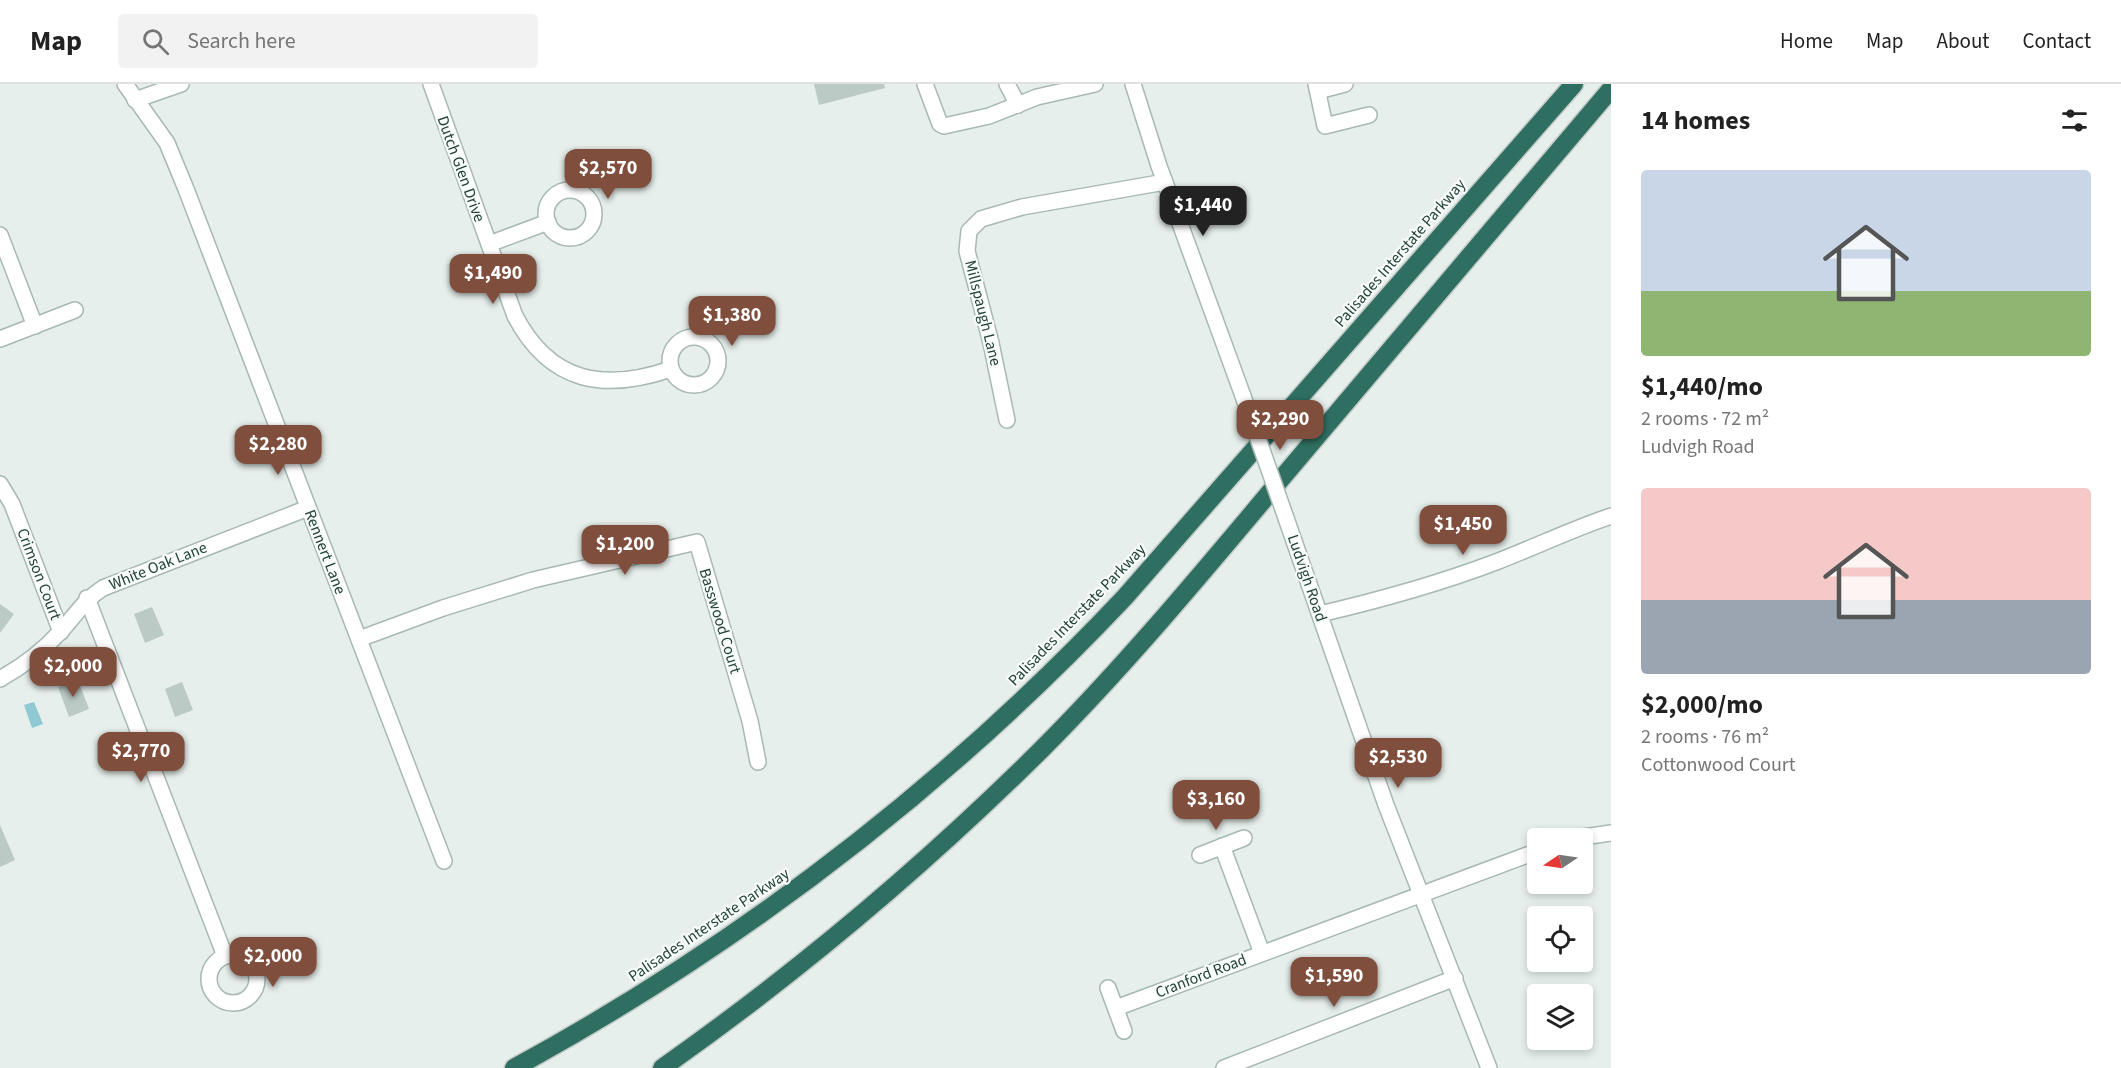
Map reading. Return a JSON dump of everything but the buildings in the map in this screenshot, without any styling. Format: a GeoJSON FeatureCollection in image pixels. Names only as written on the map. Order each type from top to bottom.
{"type":"FeatureCollection","features":[{"type":"Feature","properties":{"kind":"highway","name":"Palisades Interstate Parkway"},"geometry":{"type":"LineString","coordinates":[[514,1068],[629,1002],[753,921],[871,832],[991,729],[1084,640],[1138,582],[1574,84]]}},
{"type":"Feature","properties":{"kind":"highway"},"geometry":{"type":"LineString","coordinates":[[662,1068],[781,980],[866,911],[970,819],[1076,714],[1176,603],[1611,89]]}},
{"type":"Feature","properties":{"kind":"street","name":"Rennert Lane"},"geometry":{"type":"LineString","coordinates":[[125,84],[167,143],[444,861]]}},
{"type":"Feature","properties":{"kind":"street"},"geometry":{"type":"LineString","coordinates":[[135,100],[181,84]]}},
{"type":"Feature","properties":{"kind":"street","name":"Dutch Glen Drive"},"geometry":{"type":"LineString","coordinates":[[431,84],[514,316],[536,349],[556,365],[589,379],[611,382],[644,378],[671,369]]}},
{"type":"Feature","properties":{"kind":"street"},"geometry":{"type":"LineString","coordinates":[[925,84],[942,126],[989,116],[1037,97],[1095,84]]}},
{"type":"Feature","properties":{"kind":"street"},"geometry":{"type":"LineString","coordinates":[[1007,84],[1018,105]]}},
{"type":"Feature","properties":{"kind":"street","name":"Ludvigh Road"},"geometry":{"type":"LineString","coordinates":[[1133,84],[1165,182],[1243,396],[1386,805],[1490,1068]]}},
{"type":"Feature","properties":{"kind":"street"},"geometry":{"type":"LineString","coordinates":[[1345,84],[1317,87],[1325,126],[1369,116]]}},
{"type":"Feature","properties":{"kind":"street","name":"Millspaugh Lane"},"geometry":{"type":"LineString","coordinates":[[1006,420],[996,362],[967,251],[969,231],[981,219],[1022,207],[1165,182]]}},
{"type":"Feature","properties":{"kind":"street"},"geometry":{"type":"LineString","coordinates":[[489,244],[548,222]]}},
{"type":"Feature","properties":{"kind":"street"},"geometry":{"type":"LineString","coordinates":[[0,235],[35,326]]}},
{"type":"Feature","properties":{"kind":"street"},"geometry":{"type":"LineString","coordinates":[[0,339],[75,310]]}},
{"type":"Feature","properties":{"kind":"street","name":"Crimson Court"},"geometry":{"type":"LineString","coordinates":[[0,484],[12,504],[61,632]]}},
{"type":"Feature","properties":{"kind":"street","name":"White Oak Lane"},"geometry":{"type":"LineString","coordinates":[[0,679],[26,664],[61,632],[87,598],[103,588],[308,508]]}},
{"type":"Feature","properties":{"kind":"street"},"geometry":{"type":"LineString","coordinates":[[1320,614],[1403,594],[1496,562],[1581,526],[1611,516]]}},
{"type":"Feature","properties":{"kind":"street","name":"Basswood Court"},"geometry":{"type":"LineString","coordinates":[[359,639],[443,608],[533,580],[697,542],[750,721],[758,762]]}},
{"type":"Feature","properties":{"kind":"street"},"geometry":{"type":"LineString","coordinates":[[87,598],[225,956]]}},
{"type":"Feature","properties":{"kind":"street"},"geometry":{"type":"LineString","coordinates":[[1593,836],[1611,833]]}},
{"type":"Feature","properties":{"kind":"street"},"geometry":{"type":"LineString","coordinates":[[1200,855],[1244,838]]}},
{"type":"Feature","properties":{"kind":"street"},"geometry":{"type":"LineString","coordinates":[[1222,846],[1262,954]]}},
{"type":"Feature","properties":{"kind":"street","name":"Cranford Road"},"geometry":{"type":"LineString","coordinates":[[1116,1008],[1527,855]]}},
{"type":"Feature","properties":{"kind":"street"},"geometry":{"type":"LineString","coordinates":[[1224,1068],[1455,978]]}},
{"type":"Feature","properties":{"kind":"street"},"geometry":{"type":"LineString","coordinates":[[1108,988],[1124,1030]]}},
{"type":"Feature","properties":{"kind":"water"},"geometry":{"type":"Polygon","coordinates":[[[34,702],[43,724],[32,728],[24,705],[34,702]]]}}]}
